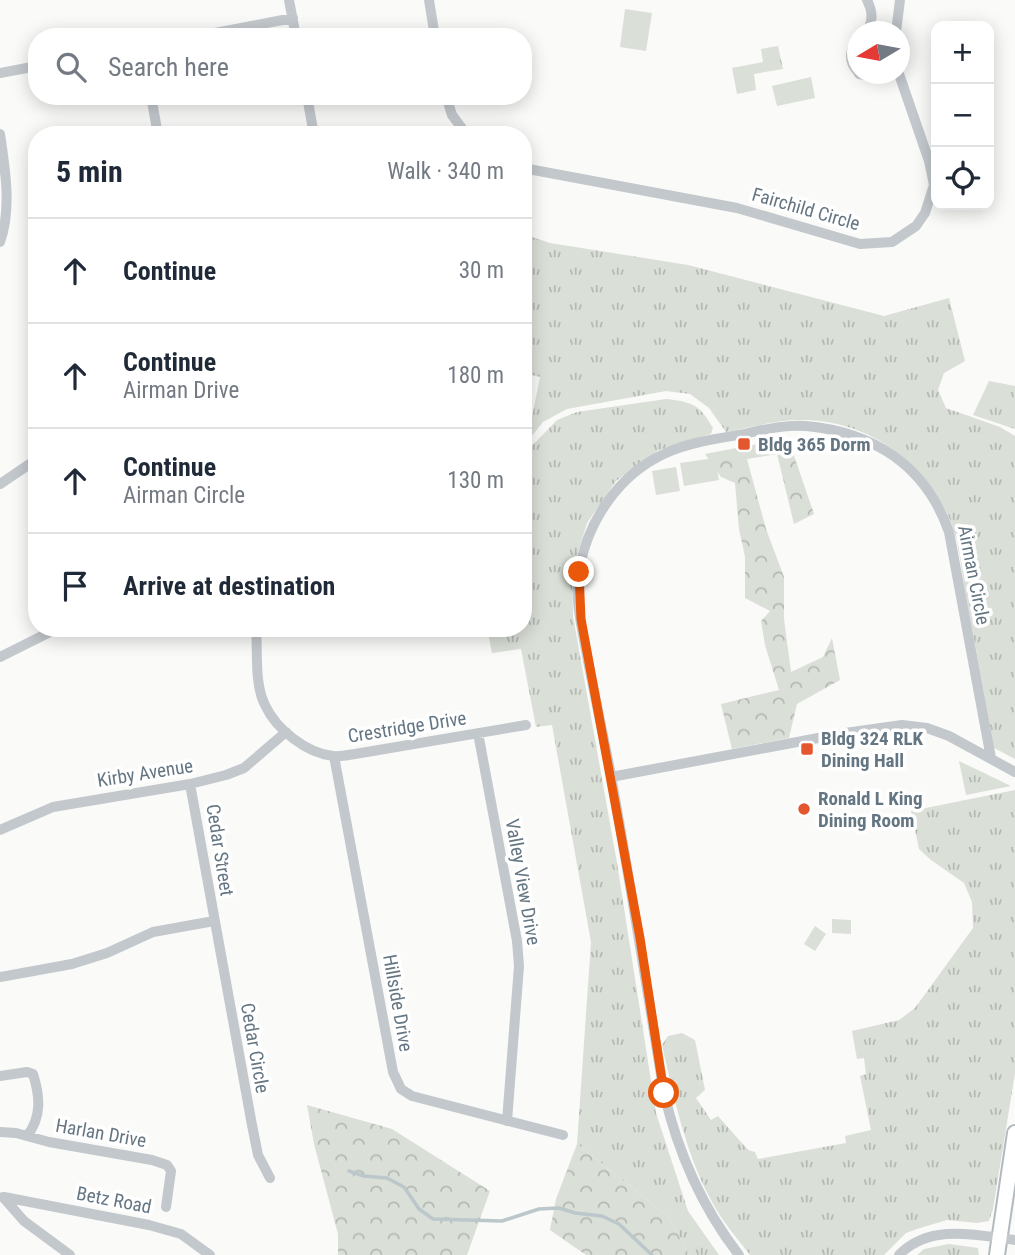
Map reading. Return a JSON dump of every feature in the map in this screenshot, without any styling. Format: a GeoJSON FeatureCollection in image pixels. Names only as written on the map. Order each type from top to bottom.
{"type":"FeatureCollection","features":[{"type":"Feature","properties":{"kind":"street"},"geometry":{"type":"LineString","coordinates":[[289,0],[295,28]]}},
{"type":"Feature","properties":{"kind":"street"},"geometry":{"type":"LineString","coordinates":[[429,0],[434,28]]}},
{"type":"Feature","properties":{"kind":"street"},"geometry":{"type":"LineString","coordinates":[[867,0],[872,9],[872,21]]}},
{"type":"Feature","properties":{"kind":"street"},"geometry":{"type":"LineString","coordinates":[[897,21],[900,0]]}},
{"type":"Feature","properties":{"kind":"street"},"geometry":{"type":"LineString","coordinates":[[241,28],[293,18]]}},
{"type":"Feature","properties":{"kind":"street"},"geometry":{"type":"LineString","coordinates":[[0,73],[28,68]]}},
{"type":"Feature","properties":{"kind":"street","name":"Fairchild Circle"},"geometry":{"type":"LineString","coordinates":[[532,170],[737,208],[860,244],[892,242],[916,226],[925,213],[934,185],[932,170],[902,84]]}},
{"type":"Feature","properties":{"kind":"street"},"geometry":{"type":"LineString","coordinates":[[153,105],[156,126]]}},
{"type":"Feature","properties":{"kind":"street"},"geometry":{"type":"LineString","coordinates":[[309,105],[312,126]]}},
{"type":"Feature","properties":{"kind":"street"},"geometry":{"type":"LineString","coordinates":[[449,105],[461,126]]}},
{"type":"Feature","properties":{"kind":"street"},"geometry":{"type":"LineString","coordinates":[[0,134],[6,183],[3,234],[0,242]]}},
{"type":"Feature","properties":{"kind":"street","name":"Airman Circle"},"geometry":{"type":"LineString","coordinates":[[739,1255],[710,1214],[685,1164],[672,1124],[581,619],[578,591],[581,561],[599,515],[608,500],[630,475],[667,452],[720,438],[799,425],[851,433],[894,455],[919,478],[938,507],[949,532],[991,758]]}},
{"type":"Feature","properties":{"kind":"street"},"geometry":{"type":"LineString","coordinates":[[0,484],[28,465]]}},
{"type":"Feature","properties":{"kind":"street"},"geometry":{"type":"LineString","coordinates":[[0,657],[40,637]]}},
{"type":"Feature","properties":{"kind":"street","name":"Crestridge Drive"},"geometry":{"type":"LineString","coordinates":[[257,637],[264,704],[286,733],[307,747],[334,756],[526,725]]}},
{"type":"Feature","properties":{"kind":"street"},"geometry":{"type":"LineString","coordinates":[[611,777],[855,731],[902,725],[939,732],[1015,772]]}},
{"type":"Feature","properties":{"kind":"street","name":"Kirby Avenue"},"geometry":{"type":"LineString","coordinates":[[0,830],[53,807],[190,784],[244,768],[286,733]]}},
{"type":"Feature","properties":{"kind":"street","name":"Valley View Drive"},"geometry":{"type":"LineString","coordinates":[[478,733],[517,941],[519,966],[507,1121]]}},
{"type":"Feature","properties":{"kind":"street","name":"Hillside Drive"},"geometry":{"type":"LineString","coordinates":[[334,756],[390,1059],[401,1089],[412,1096],[563,1135]]}},
{"type":"Feature","properties":{"kind":"street","name":"Cedar Street"},"geometry":{"type":"LineString","coordinates":[[190,784],[214,921]]}},
{"type":"Feature","properties":{"kind":"street"},"geometry":{"type":"LineString","coordinates":[[0,977],[72,964],[107,953],[153,932],[214,921]]}},
{"type":"Feature","properties":{"kind":"street","name":"Cedar Circle"},"geometry":{"type":"LineString","coordinates":[[214,921],[251,1125],[258,1155],[270,1178]]}},
{"type":"Feature","properties":{"kind":"street","name":"Harlan Drive"},"geometry":{"type":"LineString","coordinates":[[0,1076],[27,1072],[33,1074],[38,1090],[39,1109],[33,1129],[27,1136]]}},
{"type":"Feature","properties":{"kind":"street","name":"Harlan Drive"},"geometry":{"type":"LineString","coordinates":[[0,1132],[167,1165],[171,1171],[166,1207]]}},
{"type":"Feature","properties":{"kind":"street"},"geometry":{"type":"LineString","coordinates":[[997,1255],[1015,1133]]}},
{"type":"Feature","properties":{"kind":"street","name":"Betz Road"},"geometry":{"type":"LineString","coordinates":[[2,1197],[24,1221],[70,1255]]}},
{"type":"Feature","properties":{"kind":"street","name":"Betz Road"},"geometry":{"type":"LineString","coordinates":[[2,1197],[149,1224],[181,1234],[210,1255]]}},
{"type":"Feature","properties":{"kind":"street"},"geometry":{"type":"LineString","coordinates":[[899,1255],[916,1241],[946,1232],[1015,1240]]}},
{"type":"Feature","properties":{"kind":"green space"},"geometry":{"type":"Polygon","coordinates":[[[625,9],[652,13],[646,51],[620,47],[625,9]]]}},
{"type":"Feature","properties":{"kind":"green space"},"geometry":{"type":"Polygon","coordinates":[[[778,46],[783,69],[754,74],[756,90],[737,94],[732,68],[763,62],[761,49],[778,46]]]}},
{"type":"Feature","properties":{"kind":"green space"},"geometry":{"type":"Polygon","coordinates":[[[811,77],[815,98],[777,106],[772,86],[811,77]]]}},
{"type":"Feature","properties":{"kind":"green space"},"geometry":{"type":"Polygon","coordinates":[[[532,237],[550,243],[688,265],[884,316],[949,298],[965,361],[944,373],[938,390],[946,408],[1000,427],[1015,436],[1015,759],[994,748],[959,552],[950,519],[933,490],[903,457],[865,433],[822,421],[781,421],[726,432],[709,408],[690,394],[666,391],[567,409],[543,422],[532,436],[532,417],[540,377],[532,375],[532,237]]]}},
{"type":"Feature","properties":{"kind":"green space"},"geometry":{"type":"Polygon","coordinates":[[[989,381],[1015,386],[1015,429],[973,415],[989,381]]]}},
{"type":"Feature","properties":{"kind":"green space"},"geometry":{"type":"Polygon","coordinates":[[[666,399],[695,406],[713,428],[711,434],[659,450],[616,481],[587,523],[572,571],[573,616],[617,863],[656,1113],[688,1211],[719,1255],[689,1255],[669,1217],[577,1144],[591,942],[552,725],[536,727],[521,649],[492,653],[489,637],[532,637],[532,446],[557,420],[577,412],[666,399]]]}},
{"type":"Feature","properties":{"kind":"green space"},"geometry":{"type":"Polygon","coordinates":[[[788,438],[814,514],[794,524],[777,454],[747,459],[766,529],[784,577],[784,619],[791,672],[823,657],[832,638],[840,680],[797,704],[789,738],[732,749],[721,704],[779,690],[765,645],[761,621],[770,611],[745,598],[745,557],[739,529],[735,483],[721,477],[705,454],[788,438]]]}},
{"type":"Feature","properties":{"kind":"green space"},"geometry":{"type":"Polygon","coordinates":[[[715,458],[719,480],[684,486],[680,463],[715,458]]]}},
{"type":"Feature","properties":{"kind":"green space"},"geometry":{"type":"Polygon","coordinates":[[[676,467],[680,491],[656,495],[652,471],[676,467]]]}},
{"type":"Feature","properties":{"kind":"green space"},"geometry":{"type":"Polygon","coordinates":[[[959,761],[1011,786],[966,795],[959,761]]]}},
{"type":"Feature","properties":{"kind":"green space"},"geometry":{"type":"Polygon","coordinates":[[[1015,790],[1015,1073],[989,1221],[977,1223],[947,1220],[920,1228],[906,1233],[884,1255],[750,1255],[723,1220],[701,1179],[685,1136],[662,1045],[668,1036],[682,1033],[695,1040],[705,1090],[696,1098],[711,1120],[718,1116],[748,1150],[755,1152],[758,1159],[846,1143],[845,1136],[871,1130],[860,1076],[866,1074],[864,1058],[857,1059],[852,1031],[899,1020],[915,1008],[973,928],[972,902],[964,883],[919,849],[911,811],[1015,790]]]}},
{"type":"Feature","properties":{"kind":"green space"},"geometry":{"type":"Polygon","coordinates":[[[832,919],[851,920],[851,934],[832,933],[832,919]]]}},
{"type":"Feature","properties":{"kind":"green space"},"geometry":{"type":"Polygon","coordinates":[[[815,926],[826,934],[815,951],[804,944],[815,926]]]}},
{"type":"Feature","properties":{"kind":"green space"},"geometry":{"type":"Polygon","coordinates":[[[307,1105],[392,1129],[490,1191],[467,1255],[338,1255],[338,1234],[314,1144],[307,1105]]]}},
{"type":"Feature","properties":{"kind":"green space"},"geometry":{"type":"Polygon","coordinates":[[[577,1144],[669,1217],[689,1255],[586,1255],[550,1230],[556,1199],[577,1144]]]}},
{"type":"Feature","properties":{"kind":"green space"},"geometry":{"type":"Polygon","coordinates":[[[949,1244],[978,1248],[979,1255],[917,1255],[924,1249],[949,1244]]]}},
{"type":"Feature","properties":{"kind":"waterway"},"geometry":{"type":"LineString","coordinates":[[349,1171],[364,1176],[387,1178],[404,1187],[419,1209],[433,1219],[502,1221],[539,1209],[559,1208],[602,1216],[619,1224],[652,1255]]}},
{"type":"Feature","properties":{"kind":"place","name":"Bldg 365 Dorm"},"geometry":{"type":"Point","coordinates":[744,444]}},
{"type":"Feature","properties":{"kind":"place","name":"Bldg 324 RLK Dining Hall"},"geometry":{"type":"Point","coordinates":[807,749]}},
{"type":"Feature","properties":{"kind":"place","name":"Ronald L King Dining Room"},"geometry":{"type":"Point","coordinates":[804,809]}},
{"type":"Feature","properties":{"kind":"route"},"geometry":{"type":"LineString","coordinates":[[579,572],[581,619],[640,938],[664,1093]]}}]}
